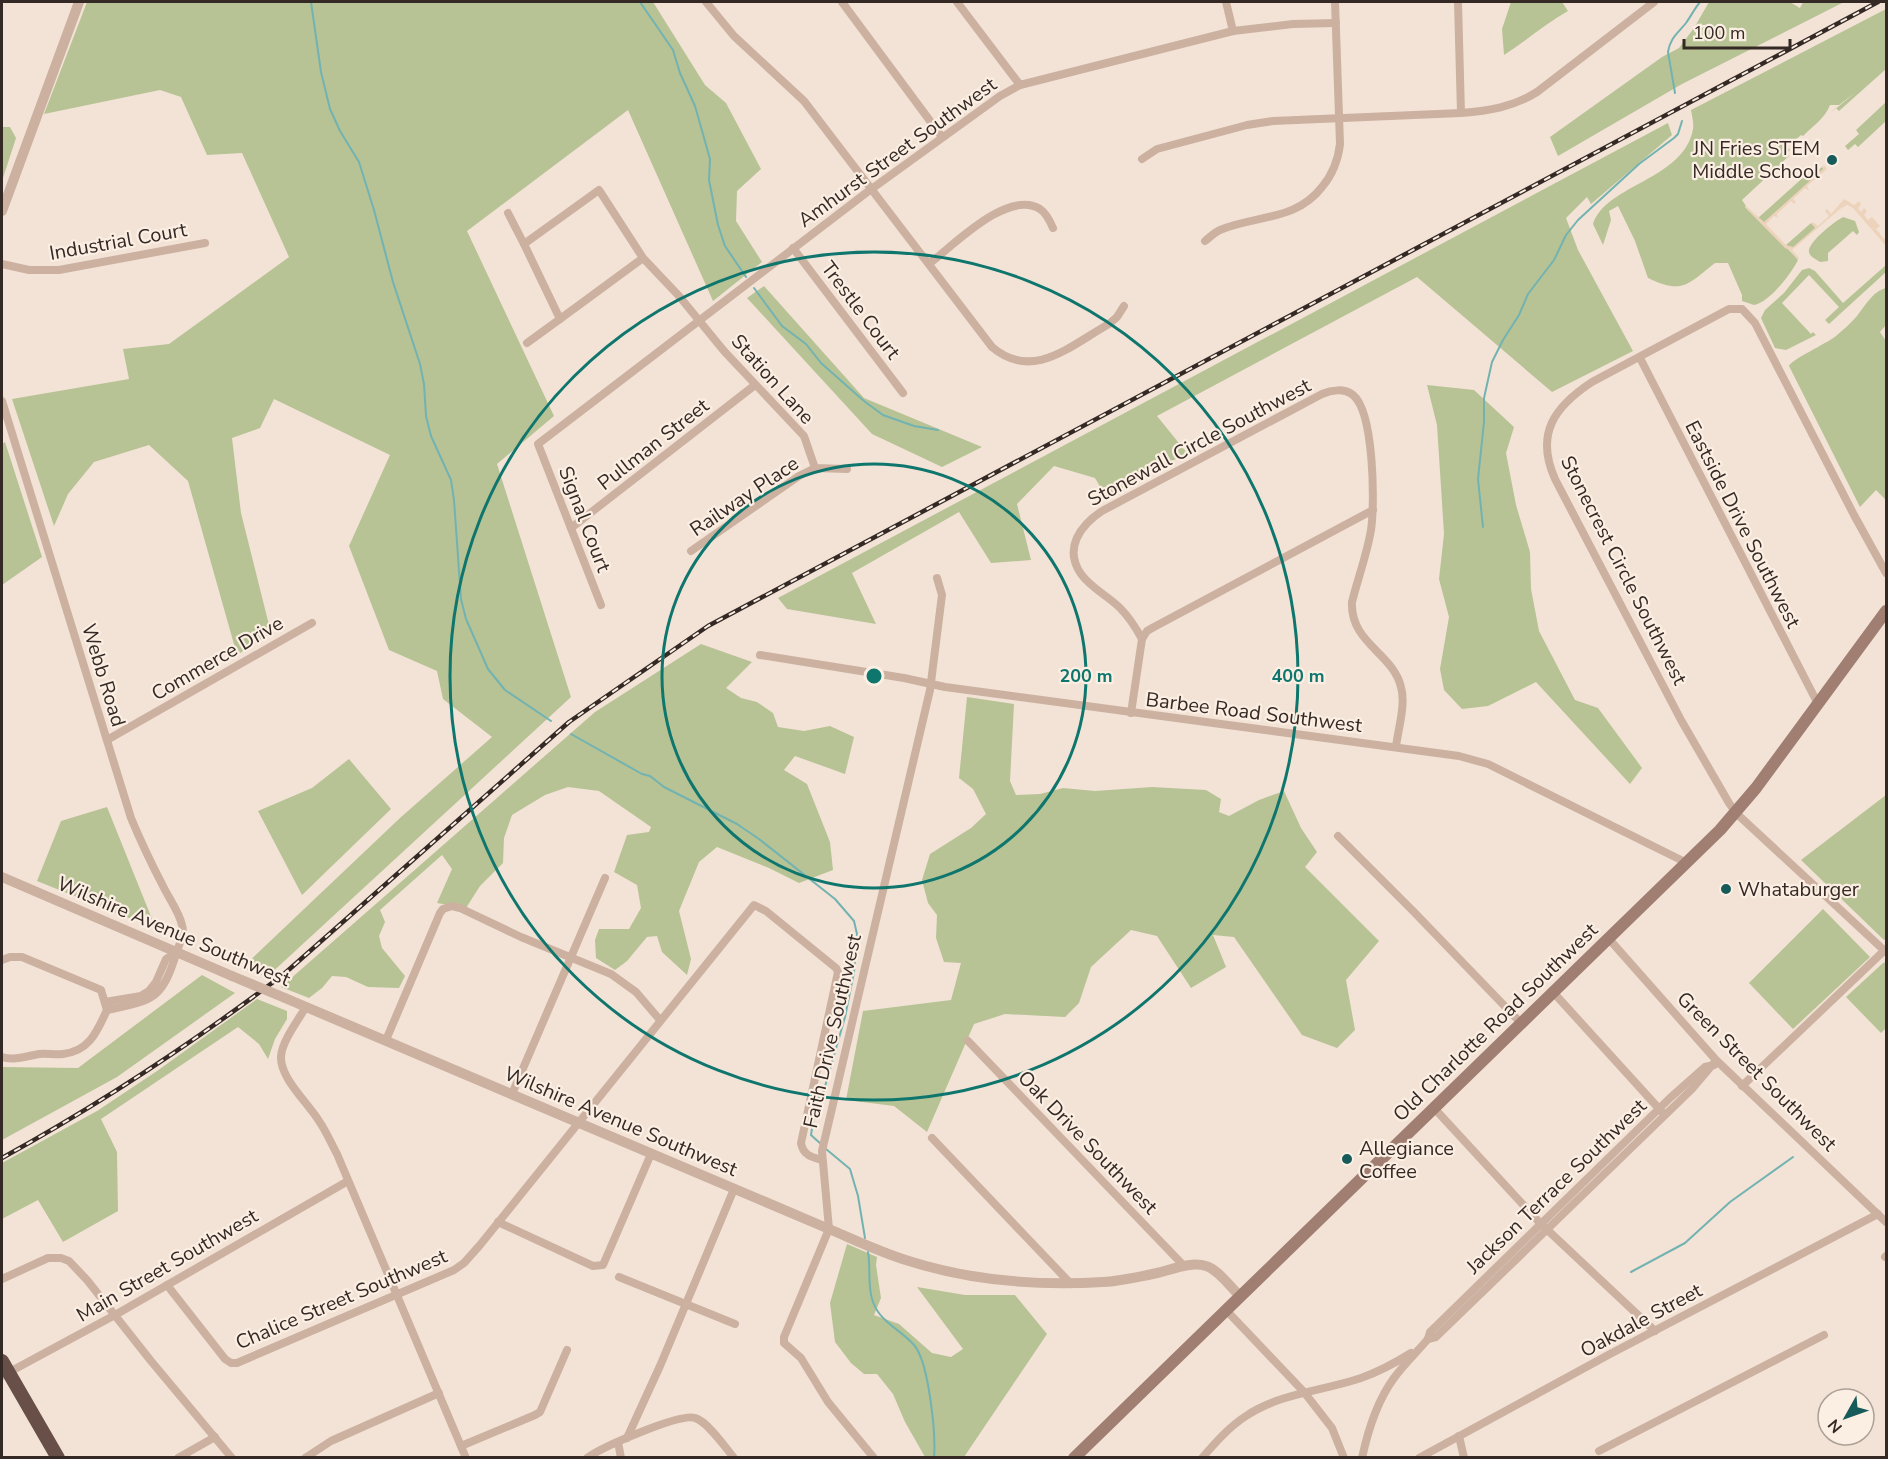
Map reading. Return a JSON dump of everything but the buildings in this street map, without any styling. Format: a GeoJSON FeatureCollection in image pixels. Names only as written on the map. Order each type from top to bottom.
{"type":"FeatureCollection","features":[{"type":"Feature","properties":{"kind":"highway"},"geometry":{"type":"LineString","coordinates":[[4,1370],[58,1458]]}},
{"type":"Feature","properties":{"kind":"main road","name":"Old Charlotte Road Southwest"},"geometry":{"type":"LineString","coordinates":[[1074,1458],[1736,813],[1887,611]]}},
{"type":"Feature","properties":{"kind":"street"},"geometry":{"type":"LineString","coordinates":[[2,211],[79,2]]}},
{"type":"Feature","properties":{"kind":"street"},"geometry":{"type":"LineString","coordinates":[[705,2],[734,36],[804,101],[992,346],[1003,356],[1018,362],[1029,363],[1047,359],[1109,324],[1124,306]]}},
{"type":"Feature","properties":{"kind":"street"},"geometry":{"type":"LineString","coordinates":[[842,2],[942,138]]}},
{"type":"Feature","properties":{"kind":"street"},"geometry":{"type":"LineString","coordinates":[[957,2],[1020,85]]}},
{"type":"Feature","properties":{"kind":"street"},"geometry":{"type":"LineString","coordinates":[[1226,2],[1233,31]]}},
{"type":"Feature","properties":{"kind":"street"},"geometry":{"type":"LineString","coordinates":[[1205,241],[1219,230],[1282,215],[1298,208],[1312,198],[1327,181],[1336,163],[1340,144],[1335,2]]}},
{"type":"Feature","properties":{"kind":"street"},"geometry":{"type":"LineString","coordinates":[[1458,2],[1461,113]]}},
{"type":"Feature","properties":{"kind":"street"},"geometry":{"type":"LineString","coordinates":[[1142,159],[1157,149],[1247,125],[1292,119],[1487,111],[1523,101],[1654,2]]}},
{"type":"Feature","properties":{"kind":"street","name":"Amhurst Street Southwest"},"geometry":{"type":"LineString","coordinates":[[538,444],[872,189],[1000,96],[1020,85],[1233,31],[1293,24],[1336,23]]}},
{"type":"Feature","properties":{"kind":"street","name":"Station Lane"},"geometry":{"type":"LineString","coordinates":[[524,244],[599,190],[643,258],[724,351],[804,436],[815,468]]}},
{"type":"Feature","properties":{"kind":"street"},"geometry":{"type":"LineString","coordinates":[[930,263],[1005,207],[1021,205],[1039,208],[1047,216],[1053,228]]}},
{"type":"Feature","properties":{"kind":"street"},"geometry":{"type":"LineString","coordinates":[[508,213],[560,319]]}},
{"type":"Feature","properties":{"kind":"street","name":"Industrial Court"},"geometry":{"type":"LineString","coordinates":[[2,264],[29,270],[59,270],[205,243]]}},
{"type":"Feature","properties":{"kind":"street","name":"Trestle Court"},"geometry":{"type":"LineString","coordinates":[[793,248],[903,393]]}},
{"type":"Feature","properties":{"kind":"street"},"geometry":{"type":"LineString","coordinates":[[527,343],[643,258]]}},
{"type":"Feature","properties":{"kind":"street","name":"Stonecrest Circle Southwest"},"geometry":{"type":"LineString","coordinates":[[1886,950],[1736,813],[1681,720],[1555,479],[1547,453],[1550,425],[1562,405],[1592,382],[1729,309],[1742,309],[1750,316],[1887,573]]}},
{"type":"Feature","properties":{"kind":"street","name":"Eastside Drive Southwest"},"geometry":{"type":"LineString","coordinates":[[1640,358],[1818,704]]}},
{"type":"Feature","properties":{"kind":"street","name":"Pullman Street"},"geometry":{"type":"LineString","coordinates":[[571,528],[755,385]]}},
{"type":"Feature","properties":{"kind":"street","name":"Stonewall Circle Southwest"},"geometry":{"type":"LineString","coordinates":[[1142,639],[1124,612],[1081,573],[1075,561],[1074,548],[1080,530],[1102,511],[1322,394],[1337,390],[1353,395],[1362,408],[1367,426],[1373,510],[1371,531],[1352,602],[1352,611],[1361,635],[1399,680],[1402,690],[1396,747]]}},
{"type":"Feature","properties":{"kind":"street","name":"Webb Road"},"geometry":{"type":"LineString","coordinates":[[2,401],[131,818],[147,855],[182,922],[183,936],[167,978],[154,997],[145,1002],[106,1006]]}},
{"type":"Feature","properties":{"kind":"street","name":"Signal Court"},"geometry":{"type":"LineString","coordinates":[[538,444],[601,605]]}},
{"type":"Feature","properties":{"kind":"street"},"geometry":{"type":"LineString","coordinates":[[815,468],[847,469]]}},
{"type":"Feature","properties":{"kind":"street","name":"Railway Place"},"geometry":{"type":"LineString","coordinates":[[691,551],[799,476],[815,468]]}},
{"type":"Feature","properties":{"kind":"street"},"geometry":{"type":"LineString","coordinates":[[1131,713],[1142,639],[1147,632],[1373,510]]}},
{"type":"Feature","properties":{"kind":"street","name":"Faith Drive Southwest"},"geometry":{"type":"LineString","coordinates":[[874,1458],[828,1402],[801,1358],[784,1343],[784,1337],[829,1229],[823,1151],[931,684],[942,595],[937,578]]}},
{"type":"Feature","properties":{"kind":"street","name":"Commerce Drive"},"geometry":{"type":"LineString","coordinates":[[107,740],[312,623]]}},
{"type":"Feature","properties":{"kind":"street","name":"Barbee Road Southwest"},"geometry":{"type":"LineString","coordinates":[[760,655],[931,684],[1131,713],[1459,756],[1488,764],[1687,863]]}},
{"type":"Feature","properties":{"kind":"street"},"geometry":{"type":"LineString","coordinates":[[1338,836],[1521,1023]]}},
{"type":"Feature","properties":{"kind":"street","name":"Wilshire Avenue Southwest"},"geometry":{"type":"LineString","coordinates":[[2,877],[651,1154],[909,1261],[952,1273],[1002,1281],[1071,1284],[1130,1278],[1184,1266],[1205,1266],[1214,1271],[1240,1296]]}},
{"type":"Feature","properties":{"kind":"street"},"geometry":{"type":"LineString","coordinates":[[512,1094],[605,878]]}},
{"type":"Feature","properties":{"kind":"street","name":"Chalice Street Southwest"},"geometry":{"type":"LineString","coordinates":[[167,1285],[225,1359],[231,1363],[237,1363],[454,1270],[464,1263],[498,1222],[754,905],[766,910],[838,972],[801,1143],[802,1150],[806,1154],[823,1151]]}},
{"type":"Feature","properties":{"kind":"street"},"geometry":{"type":"LineString","coordinates":[[386,1040],[443,909],[452,906],[622,980],[636,992],[660,1020]]}},
{"type":"Feature","properties":{"kind":"street","name":"Green Street Southwest"},"geometry":{"type":"LineString","coordinates":[[1609,939],[1715,1063],[1887,1222]]}},
{"type":"Feature","properties":{"kind":"street"},"geometry":{"type":"LineString","coordinates":[[1742,1086],[1886,950]]}},
{"type":"Feature","properties":{"kind":"street"},"geometry":{"type":"LineString","coordinates":[[2,960],[22,957],[101,990],[106,1006],[94,1038],[82,1047],[64,1054],[41,1054],[20,1058],[2,1057]]}},
{"type":"Feature","properties":{"kind":"street"},"geometry":{"type":"LineString","coordinates":[[1553,992],[1662,1112]]}},
{"type":"Feature","properties":{"kind":"street"},"geometry":{"type":"LineString","coordinates":[[306,1007],[283,1047],[280,1057],[283,1069],[287,1078],[320,1122],[348,1180],[466,1458]]}},
{"type":"Feature","properties":{"kind":"street","name":"Oak Drive Southwest"},"geometry":{"type":"LineString","coordinates":[[968,1041],[1184,1266]]}},
{"type":"Feature","properties":{"kind":"street","name":"Jackson Terrace Southwest"},"geometry":{"type":"LineString","coordinates":[[1362,1458],[1366,1437],[1380,1402],[1393,1380],[1416,1350],[1428,1339],[1430,1332],[1544,1226],[1662,1112],[1705,1067],[1715,1063]]}},
{"type":"Feature","properties":{"kind":"street"},"geometry":{"type":"LineString","coordinates":[[1434,1108],[1544,1226],[1655,1331]]}},
{"type":"Feature","properties":{"kind":"street"},"geometry":{"type":"LineString","coordinates":[[932,1138],[1071,1284]]}},
{"type":"Feature","properties":{"kind":"street"},"geometry":{"type":"LineString","coordinates":[[498,1222],[593,1266],[603,1265],[651,1154]]}},
{"type":"Feature","properties":{"kind":"street","name":"Main Street Southwest"},"geometry":{"type":"LineString","coordinates":[[4,1370],[114,1315],[348,1180]]}},
{"type":"Feature","properties":{"kind":"street"},"geometry":{"type":"LineString","coordinates":[[627,1438],[660,1366],[734,1189]]}},
{"type":"Feature","properties":{"kind":"street","name":"Oakdale Street"},"geometry":{"type":"LineString","coordinates":[[1419,1458],[1878,1214]]}},
{"type":"Feature","properties":{"kind":"street"},"geometry":{"type":"LineString","coordinates":[[2,1280],[40,1260],[54,1257],[69,1261],[232,1458]]}},
{"type":"Feature","properties":{"kind":"street"},"geometry":{"type":"LineString","coordinates":[[619,1277],[735,1324]]}},
{"type":"Feature","properties":{"kind":"street"},"geometry":{"type":"LineString","coordinates":[[1226,1310],[1304,1392],[1332,1428],[1344,1458]]}},
{"type":"Feature","properties":{"kind":"street"},"geometry":{"type":"LineString","coordinates":[[1599,1451],[1824,1335]]}},
{"type":"Feature","properties":{"kind":"street"},"geometry":{"type":"LineString","coordinates":[[461,1446],[540,1412],[567,1350]]}},
{"type":"Feature","properties":{"kind":"street","name":"Jackson Terrace Southwest"},"geometry":{"type":"LineString","coordinates":[[1202,1458],[1229,1428],[1261,1407],[1304,1392],[1344,1383],[1373,1373],[1416,1350]]}},
{"type":"Feature","properties":{"kind":"street"},"geometry":{"type":"LineString","coordinates":[[305,1458],[331,1441],[439,1393]]}},
{"type":"Feature","properties":{"kind":"street"},"geometry":{"type":"LineString","coordinates":[[587,1458],[598,1449],[677,1419],[691,1417],[697,1418],[734,1458]]}},
{"type":"Feature","properties":{"kind":"street"},"geometry":{"type":"LineString","coordinates":[[1459,1436],[1464,1458]]}},
{"type":"Feature","properties":{"kind":"street"},"geometry":{"type":"LineString","coordinates":[[178,1458],[215,1437]]}},
{"type":"Feature","properties":{"kind":"street"},"geometry":{"type":"LineString","coordinates":[[618,1442],[621,1458]]}},
{"type":"Feature","properties":{"kind":"green space"},"geometry":{"type":"Polygon","coordinates":[[[87,2],[653,2],[705,85],[726,103],[761,169],[737,191],[736,221],[762,262],[713,301],[628,110],[467,231],[554,416],[497,464],[571,697],[267,977],[242,968],[400,818],[492,737],[443,699],[437,671],[389,650],[349,546],[390,455],[274,399],[260,428],[232,438],[241,513],[271,633],[237,655],[188,481],[149,445],[94,462],[68,494],[54,526],[12,399],[129,379],[123,349],[169,344],[289,257],[242,153],[207,155],[181,97],[160,90],[44,114],[87,2]]]}},
{"type":"Feature","properties":{"kind":"green space"},"geometry":{"type":"Polygon","coordinates":[[[1511,2],[1562,2],[1568,11],[1504,55],[1502,29],[1511,2]]]}},
{"type":"Feature","properties":{"kind":"green space"},"geometry":{"type":"Polygon","coordinates":[[[1709,2],[1790,2],[1800,8],[1803,2],[1844,2],[1682,84],[1558,156],[1550,137],[1662,57],[1679,48],[1709,2]]]}},
{"type":"Feature","properties":{"kind":"green space"},"geometry":{"type":"Polygon","coordinates":[[[1886,9],[1886,69],[1839,111],[1836,108],[1856,92],[1839,105],[1830,105],[1822,118],[1803,136],[1801,135],[1786,145],[1790,150],[1787,153],[1789,156],[1742,200],[1745,207],[1798,260],[1779,287],[1760,303],[1754,305],[1742,301],[1742,295],[1728,263],[1715,263],[1684,285],[1669,286],[1648,278],[1635,241],[1618,206],[1609,211],[1611,220],[1603,245],[1593,224],[1601,211],[1613,199],[1661,171],[1675,160],[1687,146],[1693,129],[1691,110],[1886,9]]]}},
{"type":"Feature","properties":{"kind":"green space"},"geometry":{"type":"Polygon","coordinates":[[[1886,102],[1886,121],[1858,147],[1855,144],[1848,150],[1845,146],[1859,134],[1856,130],[1886,102]]]}},
{"type":"Feature","properties":{"kind":"green space"},"geometry":{"type":"Polygon","coordinates":[[[1668,123],[1672,135],[1591,204],[1587,197],[1566,218],[1578,250],[1633,351],[1552,392],[1417,277],[1157,416],[1187,453],[1106,497],[1095,478],[1054,466],[1017,504],[1031,560],[991,563],[959,512],[852,573],[876,624],[787,609],[778,598],[1668,123]]]}},
{"type":"Feature","properties":{"kind":"green space"},"geometry":{"type":"Polygon","coordinates":[[[2,127],[10,127],[16,138],[2,181],[2,127]]]}},
{"type":"Feature","properties":{"kind":"green space"},"geometry":{"type":"Polygon","coordinates":[[[1822,167],[1824,169],[1764,223],[1758,218],[1807,174],[1810,177],[1822,167]]]}},
{"type":"Feature","properties":{"kind":"green space"},"geometry":{"type":"Polygon","coordinates":[[[1843,217],[1855,221],[1859,232],[1857,235],[1853,231],[1828,253],[1828,261],[1820,262],[1809,252],[1812,243],[1843,217]]]}},
{"type":"Feature","properties":{"kind":"green space"},"geometry":{"type":"Polygon","coordinates":[[[1811,223],[1816,228],[1795,247],[1789,248],[1786,245],[1811,223]]]}},
{"type":"Feature","properties":{"kind":"green space"},"geometry":{"type":"Polygon","coordinates":[[[1886,265],[1886,272],[1829,324],[1825,320],[1839,307],[1809,275],[1782,303],[1811,334],[1813,332],[1816,335],[1786,350],[1775,348],[1761,318],[1765,310],[1784,293],[1802,270],[1809,268],[1815,271],[1843,303],[1886,265]]]}},
{"type":"Feature","properties":{"kind":"green space"},"geometry":{"type":"Polygon","coordinates":[[[764,286],[864,398],[982,447],[942,467],[872,434],[747,298],[764,286]]]}},
{"type":"Feature","properties":{"kind":"green space"},"geometry":{"type":"Polygon","coordinates":[[[1886,288],[1886,325],[1880,332],[1886,341],[1886,500],[1876,490],[1860,507],[1789,366],[1796,359],[1836,336],[1855,319],[1873,296],[1886,288]]]}},
{"type":"Feature","properties":{"kind":"green space"},"geometry":{"type":"Polygon","coordinates":[[[1427,385],[1474,390],[1514,427],[1506,453],[1516,505],[1530,552],[1531,589],[1539,631],[1575,700],[1598,708],[1642,768],[1630,784],[1536,682],[1488,706],[1462,709],[1444,690],[1440,669],[1449,617],[1439,579],[1444,534],[1437,425],[1427,385]]]}},
{"type":"Feature","properties":{"kind":"green space"},"geometry":{"type":"Polygon","coordinates":[[[5,442],[42,557],[2,585],[2,444],[5,442]]]}},
{"type":"Feature","properties":{"kind":"green space"},"geometry":{"type":"Polygon","coordinates":[[[701,644],[752,662],[726,688],[741,698],[757,702],[773,713],[778,727],[804,731],[830,726],[854,737],[845,774],[795,756],[784,770],[807,784],[830,842],[833,870],[799,883],[717,847],[699,862],[679,911],[691,959],[687,975],[662,952],[657,936],[647,937],[627,961],[615,970],[596,958],[595,940],[599,929],[629,929],[641,908],[637,885],[614,872],[627,835],[649,832],[651,827],[599,791],[568,787],[545,795],[512,815],[504,838],[503,863],[480,886],[466,908],[437,903],[452,869],[442,855],[380,910],[385,922],[379,936],[382,948],[405,976],[399,988],[368,987],[346,977],[332,976],[309,998],[281,987],[595,712],[701,644]]]}},
{"type":"Feature","properties":{"kind":"green space"},"geometry":{"type":"Polygon","coordinates":[[[967,697],[1014,704],[1010,781],[1016,795],[1040,794],[1063,788],[1095,791],[1152,787],[1206,790],[1221,799],[1219,812],[1229,816],[1259,800],[1284,791],[1301,828],[1317,852],[1305,867],[1379,941],[1346,980],[1355,1030],[1337,1048],[1302,1035],[1234,937],[1213,935],[1226,967],[1191,988],[1157,936],[1131,930],[1091,967],[1079,1003],[1065,1017],[1005,1014],[974,1024],[927,1132],[894,1106],[846,1100],[863,1011],[951,1000],[961,963],[944,962],[936,938],[937,915],[928,903],[922,880],[930,854],[971,828],[986,814],[973,789],[959,778],[967,697]]]}},
{"type":"Feature","properties":{"kind":"green space"},"geometry":{"type":"Polygon","coordinates":[[[349,759],[391,809],[302,895],[258,811],[312,788],[349,759]]]}},
{"type":"Feature","properties":{"kind":"green space"},"geometry":{"type":"Polygon","coordinates":[[[1886,795],[1886,939],[1884,940],[1801,860],[1886,795]]]}},
{"type":"Feature","properties":{"kind":"green space"},"geometry":{"type":"Polygon","coordinates":[[[107,807],[152,919],[146,925],[37,881],[61,821],[107,807]]]}},
{"type":"Feature","properties":{"kind":"green space"},"geometry":{"type":"Polygon","coordinates":[[[1823,909],[1870,957],[1793,1029],[1749,983],[1823,909]]]}},
{"type":"Feature","properties":{"kind":"green space"},"geometry":{"type":"Polygon","coordinates":[[[1886,962],[1886,1028],[1881,1033],[1846,997],[1886,962]]]}},
{"type":"Feature","properties":{"kind":"green space"},"geometry":{"type":"Polygon","coordinates":[[[202,975],[235,993],[117,1077],[2,1140],[2,1067],[78,1068],[202,975]]]}},
{"type":"Feature","properties":{"kind":"green space"},"geometry":{"type":"Polygon","coordinates":[[[257,999],[287,1011],[287,1019],[275,1039],[268,1059],[259,1044],[238,1027],[101,1119],[117,1152],[118,1211],[63,1242],[38,1200],[2,1219],[2,1163],[97,1111],[257,999]]]}},
{"type":"Feature","properties":{"kind":"green space"},"geometry":{"type":"Polygon","coordinates":[[[847,1244],[877,1257],[881,1298],[874,1315],[899,1324],[932,1353],[951,1357],[963,1349],[917,1287],[965,1295],[1015,1295],[1047,1334],[964,1457],[925,1457],[905,1422],[893,1394],[877,1374],[864,1374],[851,1363],[835,1342],[830,1303],[847,1244]]]}},
{"type":"Feature","properties":{"kind":"shaded area"},"geometry":{"type":"Polygon","coordinates":[[[1824,165],[1827,169],[1807,186],[1809,191],[1805,188],[1793,199],[1796,202],[1794,204],[1791,201],[1777,214],[1778,218],[1774,216],[1766,224],[1786,245],[1793,247],[1815,228],[1811,223],[1818,226],[1829,216],[1825,211],[1827,209],[1831,214],[1844,199],[1854,205],[1859,201],[1861,205],[1858,208],[1861,212],[1864,208],[1867,211],[1864,215],[1868,220],[1872,217],[1880,226],[1876,229],[1886,241],[1886,246],[1853,208],[1847,205],[1792,250],[1799,258],[1798,260],[1745,207],[1764,222],[1823,169],[1824,165]]]}},
{"type":"Feature","properties":{"kind":"waterway"},"geometry":{"type":"LineString","coordinates":[[311,2],[321,72],[330,109],[359,162],[393,282],[420,364],[426,416],[431,436],[451,480],[461,599],[466,619],[488,669],[505,690],[551,721]]}},
{"type":"Feature","properties":{"kind":"waterway"},"geometry":{"type":"LineString","coordinates":[[640,2],[673,50],[680,73],[695,106],[710,159],[709,180],[718,225],[725,246],[746,277]]}},
{"type":"Feature","properties":{"kind":"waterway"},"geometry":{"type":"LineString","coordinates":[[1675,93],[1669,47],[1672,39],[1700,2]]}},
{"type":"Feature","properties":{"kind":"waterway"},"geometry":{"type":"LineString","coordinates":[[1483,527],[1478,479],[1484,398],[1492,362],[1519,315],[1528,294],[1554,260],[1566,235],[1578,220],[1639,164],[1674,138],[1678,134],[1682,121]]}},
{"type":"Feature","properties":{"kind":"waterway"},"geometry":{"type":"LineString","coordinates":[[754,288],[782,326],[806,344],[821,363],[864,401],[883,415],[914,426],[938,430]]}},
{"type":"Feature","properties":{"kind":"waterway"},"geometry":{"type":"LineString","coordinates":[[571,734],[642,774],[650,776],[664,787],[737,824],[835,899],[854,921],[857,934],[854,972],[845,1017],[822,1097],[815,1109],[811,1135],[822,1145]]}},
{"type":"Feature","properties":{"kind":"waterway"},"geometry":{"type":"LineString","coordinates":[[826,1149],[850,1169],[858,1196],[865,1238]]}},
{"type":"Feature","properties":{"kind":"waterway"},"geometry":{"type":"LineString","coordinates":[[1631,1272],[1685,1243],[1730,1202],[1793,1157]]}},
{"type":"Feature","properties":{"kind":"waterway"},"geometry":{"type":"LineString","coordinates":[[868,1252],[870,1290],[876,1309],[914,1345],[924,1367],[933,1417],[934,1458]]}},
{"type":"Feature","properties":{"kind":"railway"},"geometry":{"type":"LineString","coordinates":[[2,1158],[75,1116],[146,1071],[216,1024],[284,974],[569,722],[708,626],[1878,2]]}},
{"type":"Feature","properties":{"kind":"place","name":"JN Fries STEM Middle School"},"geometry":{"type":"Point","coordinates":[1832,160]}},
{"type":"Feature","properties":{"kind":"place","name":"Whataburger"},"geometry":{"type":"Point","coordinates":[1726,889]}},
{"type":"Feature","properties":{"kind":"place","name":"Allegiance Coffee"},"geometry":{"type":"Point","coordinates":[1347,1159]}}]}
